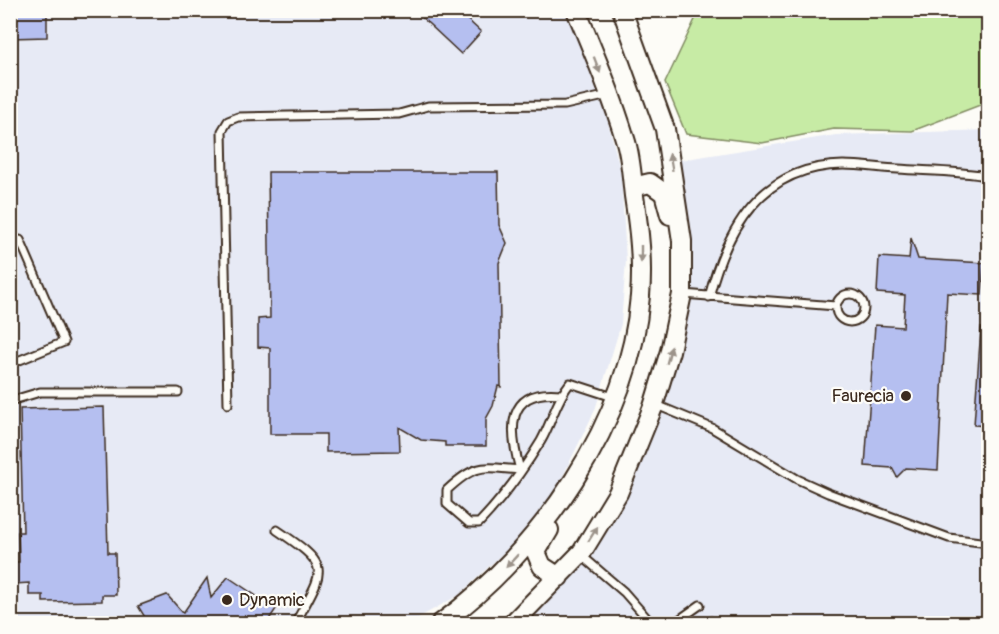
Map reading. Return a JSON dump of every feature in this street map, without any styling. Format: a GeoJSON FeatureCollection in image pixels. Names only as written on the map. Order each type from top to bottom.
{"type":"FeatureCollection","features":[{"type":"Feature","properties":{"kind":"street"},"geometry":{"type":"LineString","coordinates":[[559,577],[542,566],[536,552],[542,539],[576,490],[586,461],[616,398],[632,342],[640,297],[641,246],[627,144],[576,10]]}},
{"type":"Feature","properties":{"kind":"street"},"geometry":{"type":"LineString","coordinates":[[512,624],[580,554],[618,493],[654,404],[670,351],[682,294],[682,242],[665,129],[622,10]]}},
{"type":"Feature","properties":{"kind":"street"},"geometry":{"type":"LineString","coordinates":[[633,187],[650,183],[664,193],[670,213],[673,263],[682,294]]}},
{"type":"Feature","properties":{"kind":"street"},"geometry":{"type":"LineString","coordinates":[[440,624],[475,598],[515,558],[553,510],[586,461]]}},
{"type":"Feature","properties":{"kind":"lane"},"geometry":{"type":"LineString","coordinates":[[228,404],[222,131],[228,121],[238,117],[399,114],[428,106],[565,105],[609,94]]}},
{"type":"Feature","properties":{"kind":"lane"},"geometry":{"type":"LineString","coordinates":[[709,297],[720,257],[729,240],[763,192],[786,178],[814,169],[843,165],[988,176]]}},
{"type":"Feature","properties":{"kind":"lane"},"geometry":{"type":"LineString","coordinates":[[10,244],[20,240],[63,342],[10,364]]}},
{"type":"Feature","properties":{"kind":"lane"},"geometry":{"type":"LineString","coordinates":[[682,294],[836,306]]}},
{"type":"Feature","properties":{"kind":"lane"},"geometry":{"type":"LineString","coordinates":[[851,294],[861,299],[864,309],[859,318],[849,321],[839,316],[836,306],[841,297],[851,294]]}},
{"type":"Feature","properties":{"kind":"lane"},"geometry":{"type":"LineString","coordinates":[[520,470],[476,468],[465,473],[447,490],[447,504],[469,523],[479,524],[520,470],[541,440],[561,394],[570,383],[616,398]]}},
{"type":"Feature","properties":{"kind":"lane"},"geometry":{"type":"LineString","coordinates":[[10,401],[40,392],[178,392]]}},
{"type":"Feature","properties":{"kind":"lane"},"geometry":{"type":"LineString","coordinates":[[520,470],[512,431],[515,413],[531,396],[545,392],[561,394]]}},
{"type":"Feature","properties":{"kind":"lane"},"geometry":{"type":"LineString","coordinates":[[654,404],[712,428],[798,479],[828,493],[949,538],[988,543]]}},
{"type":"Feature","properties":{"kind":"lane"},"geometry":{"type":"LineString","coordinates":[[277,530],[309,553],[320,568],[320,578],[295,624]]}},
{"type":"Feature","properties":{"kind":"lane"},"geometry":{"type":"LineString","coordinates":[[580,554],[624,592],[652,624]]}},
{"type":"Feature","properties":{"kind":"lane"},"geometry":{"type":"LineString","coordinates":[[673,624],[700,605]]}},
{"type":"Feature","properties":{"kind":"shaded area"},"geometry":{"type":"Polygon","coordinates":[[[10,11],[566,11],[605,110],[621,173],[626,261],[621,324],[595,410],[558,486],[522,535],[459,595],[409,623],[11,623],[10,11]]]}},
{"type":"Feature","properties":{"kind":"shaded area"},"geometry":{"type":"Polygon","coordinates":[[[988,130],[988,623],[515,624],[591,545],[683,310],[674,161],[836,135],[988,130]]]}},
{"type":"Feature","properties":{"kind":"green space"},"geometry":{"type":"Polygon","coordinates":[[[699,11],[988,11],[988,102],[912,131],[834,129],[762,143],[686,134],[665,83],[699,11]]]}},
{"type":"Feature","properties":{"kind":"building"},"geometry":{"type":"Polygon","coordinates":[[[10,10],[47,10],[47,37],[10,38],[10,10]]]}},
{"type":"Feature","properties":{"kind":"building"},"geometry":{"type":"Polygon","coordinates":[[[414,10],[457,10],[481,32],[461,54],[414,10]]]}},
{"type":"Feature","properties":{"kind":"building"},"geometry":{"type":"Polygon","coordinates":[[[268,172],[498,172],[499,225],[507,243],[499,263],[501,387],[498,386],[493,406],[486,419],[486,446],[445,446],[445,442],[421,440],[399,427],[400,451],[326,452],[326,434],[270,434],[270,348],[258,347],[258,319],[270,318],[268,172]]]}},
{"type":"Feature","properties":{"kind":"building","name":"Faurecia"},"geometry":{"type":"Polygon","coordinates":[[[911,238],[918,259],[984,263],[982,295],[947,293],[938,470],[906,468],[897,477],[892,468],[865,466],[875,325],[903,327],[905,295],[877,293],[879,257],[909,259],[911,238]]]}},
{"type":"Feature","properties":{"kind":"building"},"geometry":{"type":"Polygon","coordinates":[[[981,328],[988,328],[988,426],[974,425],[981,328]]]}},
{"type":"Feature","properties":{"kind":"building"},"geometry":{"type":"Polygon","coordinates":[[[104,407],[108,553],[115,553],[116,595],[102,595],[102,601],[43,602],[43,595],[29,595],[29,583],[15,584],[14,562],[19,562],[18,532],[23,532],[20,409],[104,407]]]}},
{"type":"Feature","properties":{"kind":"building","name":"Dynamic"},"geometry":{"type":"Polygon","coordinates":[[[228,577],[276,609],[266,624],[149,624],[138,606],[167,595],[183,613],[207,578],[211,598],[228,577]]]}},
{"type":"Feature","properties":{"kind":"place","name":"Faurecia"},"geometry":{"type":"Point","coordinates":[906,396]}},
{"type":"Feature","properties":{"kind":"place","name":"Dynamic"},"geometry":{"type":"Point","coordinates":[227,600]}}]}
